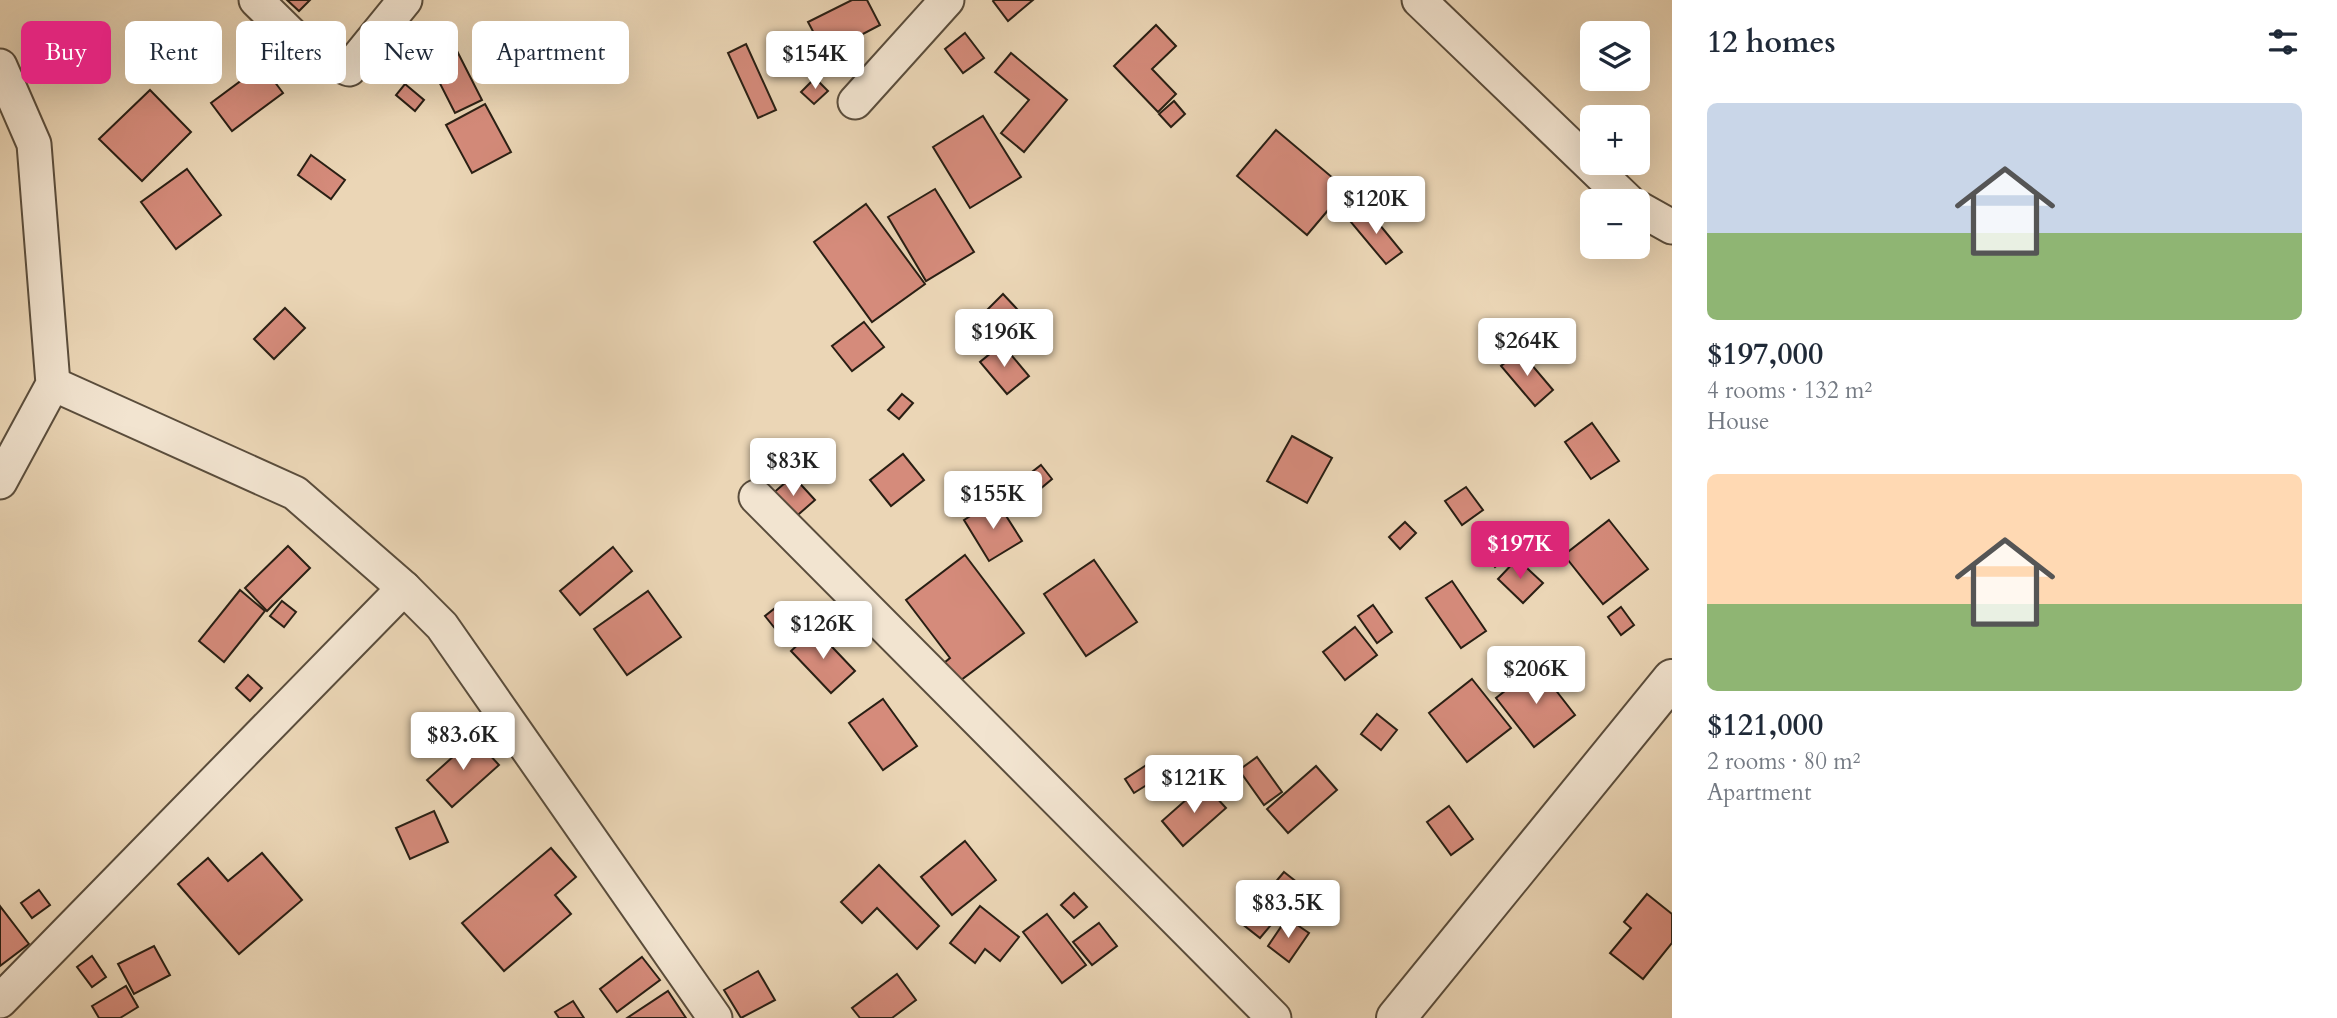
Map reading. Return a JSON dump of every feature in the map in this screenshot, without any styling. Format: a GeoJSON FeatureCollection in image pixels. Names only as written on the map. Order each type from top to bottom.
{"type":"FeatureCollection","features":[{"type":"Feature","properties":{"kind":"street"},"geometry":{"type":"LineString","coordinates":[[256,0],[309,52],[349,69],[405,0]]}},
{"type":"Feature","properties":{"kind":"street"},"geometry":{"type":"LineString","coordinates":[[856,102],[947,0]]}},
{"type":"Feature","properties":{"kind":"street"},"geometry":{"type":"LineString","coordinates":[[1419,0],[1616,189]]}},
{"type":"Feature","properties":{"kind":"street"},"geometry":{"type":"LineString","coordinates":[[0,66],[34,144],[53,384],[0,482]]}},
{"type":"Feature","properties":{"kind":"street"},"geometry":{"type":"LineString","coordinates":[[1650,215],[1672,227]]}},
{"type":"Feature","properties":{"kind":"street"},"geometry":{"type":"LineString","coordinates":[[53,384],[295,493],[404,588],[442,626],[715,1018]]}},
{"type":"Feature","properties":{"kind":"street"},"geometry":{"type":"LineString","coordinates":[[756,497],[1274,1018]]}},
{"type":"Feature","properties":{"kind":"street"},"geometry":{"type":"LineString","coordinates":[[0,1001],[404,588]]}},
{"type":"Feature","properties":{"kind":"street"},"geometry":{"type":"LineString","coordinates":[[1396,1018],[1672,679]]}},
{"type":"Feature","properties":{"kind":"building"},"geometry":{"type":"Polygon","coordinates":[[[287,0],[310,0],[299,11],[287,0]]]}},
{"type":"Feature","properties":{"kind":"building"},"geometry":{"type":"Polygon","coordinates":[[[852,0],[867,0],[880,25],[825,54],[808,22],[852,0]]]}},
{"type":"Feature","properties":{"kind":"building"},"geometry":{"type":"Polygon","coordinates":[[[994,0],[1033,0],[1008,21],[993,1],[994,0]]]}},
{"type":"Feature","properties":{"kind":"building"},"geometry":{"type":"Polygon","coordinates":[[[1156,25],[1176,46],[1152,69],[1176,94],[1158,112],[1114,66],[1156,25]]]}},
{"type":"Feature","properties":{"kind":"building"},"geometry":{"type":"Polygon","coordinates":[[[965,33],[984,58],[963,73],[945,49],[965,33]]]}},
{"type":"Feature","properties":{"kind":"building"},"geometry":{"type":"Polygon","coordinates":[[[746,44],[776,110],[758,118],[728,53],[746,44]]]}},
{"type":"Feature","properties":{"kind":"building"},"geometry":{"type":"Polygon","coordinates":[[[458,53],[482,100],[455,113],[440,84],[458,84],[458,53]]]}},
{"type":"Feature","properties":{"kind":"building"},"geometry":{"type":"Polygon","coordinates":[[[1011,53],[1067,100],[1024,152],[1001,133],[1029,100],[995,72],[1011,53]]]}},
{"type":"Feature","properties":{"kind":"building"},"geometry":{"type":"Polygon","coordinates":[[[815,78],[828,91],[814,104],[801,92],[815,78]]]}},
{"type":"Feature","properties":{"kind":"building"},"geometry":{"type":"Polygon","coordinates":[[[236,84],[276,84],[283,93],[232,131],[211,103],[236,84]]]}},
{"type":"Feature","properties":{"kind":"building"},"geometry":{"type":"Polygon","coordinates":[[[405,84],[424,100],[415,111],[396,95],[405,84]]]}},
{"type":"Feature","properties":{"kind":"building"},"geometry":{"type":"Polygon","coordinates":[[[150,90],[191,132],[142,181],[99,139],[150,90]]]}},
{"type":"Feature","properties":{"kind":"building"},"geometry":{"type":"Polygon","coordinates":[[[1174,101],[1185,114],[1171,127],[1159,114],[1174,101]]]}},
{"type":"Feature","properties":{"kind":"building"},"geometry":{"type":"Polygon","coordinates":[[[485,104],[511,152],[472,173],[446,125],[485,104]]]}},
{"type":"Feature","properties":{"kind":"building"},"geometry":{"type":"Polygon","coordinates":[[[983,116],[1021,177],[970,208],[933,147],[983,116]]]}},
{"type":"Feature","properties":{"kind":"building"},"geometry":{"type":"Polygon","coordinates":[[[1276,130],[1346,189],[1307,235],[1237,176],[1276,130]]]}},
{"type":"Feature","properties":{"kind":"building"},"geometry":{"type":"Polygon","coordinates":[[[311,155],[345,180],[331,199],[298,175],[311,155]]]}},
{"type":"Feature","properties":{"kind":"building"},"geometry":{"type":"Polygon","coordinates":[[[187,169],[221,215],[176,249],[141,202],[187,169]]]}},
{"type":"Feature","properties":{"kind":"building"},"geometry":{"type":"Polygon","coordinates":[[[935,189],[974,252],[926,281],[888,217],[935,189]]]}},
{"type":"Feature","properties":{"kind":"building"},"geometry":{"type":"Polygon","coordinates":[[[866,204],[925,284],[872,322],[814,242],[866,204]]]}},
{"type":"Feature","properties":{"kind":"building"},"geometry":{"type":"Polygon","coordinates":[[[1366,208],[1402,252],[1386,264],[1350,221],[1366,208]]]}},
{"type":"Feature","properties":{"kind":"building"},"geometry":{"type":"Polygon","coordinates":[[[1003,294],[1017,309],[1002,324],[988,309],[1003,294]]]}},
{"type":"Feature","properties":{"kind":"building"},"geometry":{"type":"Polygon","coordinates":[[[285,308],[305,328],[274,359],[254,339],[285,308]]]}},
{"type":"Feature","properties":{"kind":"building"},"geometry":{"type":"Polygon","coordinates":[[[864,322],[884,347],[852,371],[832,346],[864,322]]]}},
{"type":"Feature","properties":{"kind":"building"},"geometry":{"type":"Polygon","coordinates":[[[1002,344],[1029,376],[1007,394],[980,362],[1002,344]]]}},
{"type":"Feature","properties":{"kind":"building"},"geometry":{"type":"Polygon","coordinates":[[[1520,351],[1553,390],[1535,406],[1501,366],[1520,351]]]}},
{"type":"Feature","properties":{"kind":"building"},"geometry":{"type":"Polygon","coordinates":[[[902,394],[913,403],[899,419],[888,410],[902,394]]]}},
{"type":"Feature","properties":{"kind":"building"},"geometry":{"type":"Polygon","coordinates":[[[1592,423],[1619,461],[1591,479],[1565,442],[1592,423]]]}},
{"type":"Feature","properties":{"kind":"building"},"geometry":{"type":"Polygon","coordinates":[[[1292,436],[1332,458],[1307,503],[1267,481],[1292,436]]]}},
{"type":"Feature","properties":{"kind":"building"},"geometry":{"type":"Polygon","coordinates":[[[903,454],[924,480],[891,506],[870,480],[903,454]]]}},
{"type":"Feature","properties":{"kind":"building"},"geometry":{"type":"Polygon","coordinates":[[[1041,465],[1052,479],[1027,500],[1015,485],[1041,465]]]}},
{"type":"Feature","properties":{"kind":"building"},"geometry":{"type":"Polygon","coordinates":[[[793,476],[815,500],[792,520],[771,495],[793,476]]]}},
{"type":"Feature","properties":{"kind":"building"},"geometry":{"type":"Polygon","coordinates":[[[1466,487],[1483,510],[1462,525],[1445,501],[1466,487]]]}},
{"type":"Feature","properties":{"kind":"building"},"geometry":{"type":"Polygon","coordinates":[[[996,500],[1022,541],[989,561],[964,520],[996,500]]]}},
{"type":"Feature","properties":{"kind":"building"},"geometry":{"type":"Polygon","coordinates":[[[1609,520],[1648,569],[1603,604],[1564,555],[1609,520]]]}},
{"type":"Feature","properties":{"kind":"building"},"geometry":{"type":"Polygon","coordinates":[[[1405,522],[1416,533],[1400,549],[1389,537],[1405,522]]]}},
{"type":"Feature","properties":{"kind":"building"},"geometry":{"type":"Polygon","coordinates":[[[1495,542],[1507,556],[1495,567],[1483,552],[1495,542]]]}},
{"type":"Feature","properties":{"kind":"building"},"geometry":{"type":"Polygon","coordinates":[[[288,546],[310,568],[267,611],[245,588],[288,546]]]}},
{"type":"Feature","properties":{"kind":"building"},"geometry":{"type":"Polygon","coordinates":[[[613,547],[632,571],[580,615],[560,591],[613,547]]]}},
{"type":"Feature","properties":{"kind":"building"},"geometry":{"type":"Polygon","coordinates":[[[965,555],[1024,633],[953,686],[939,667],[950,658],[906,600],[965,555]]]}},
{"type":"Feature","properties":{"kind":"building"},"geometry":{"type":"Polygon","coordinates":[[[1517,559],[1543,583],[1523,603],[1498,579],[1517,559]]]}},
{"type":"Feature","properties":{"kind":"building"},"geometry":{"type":"Polygon","coordinates":[[[1094,560],[1137,622],[1086,656],[1044,594],[1094,560]]]}},
{"type":"Feature","properties":{"kind":"building"},"geometry":{"type":"Polygon","coordinates":[[[1452,581],[1486,631],[1461,648],[1426,598],[1452,581]]]}},
{"type":"Feature","properties":{"kind":"building"},"geometry":{"type":"Polygon","coordinates":[[[240,590],[265,611],[224,662],[199,641],[240,590]]]}},
{"type":"Feature","properties":{"kind":"building"},"geometry":{"type":"Polygon","coordinates":[[[648,591],[681,637],[627,675],[594,629],[648,591]]]}},
{"type":"Feature","properties":{"kind":"building"},"geometry":{"type":"Polygon","coordinates":[[[282,601],[296,612],[284,627],[270,616],[282,601]]]}},
{"type":"Feature","properties":{"kind":"building"},"geometry":{"type":"Polygon","coordinates":[[[779,605],[791,621],[777,631],[765,616],[779,605]]]}},
{"type":"Feature","properties":{"kind":"building"},"geometry":{"type":"Polygon","coordinates":[[[1373,605],[1392,632],[1377,643],[1358,616],[1373,605]]]}},
{"type":"Feature","properties":{"kind":"building"},"geometry":{"type":"Polygon","coordinates":[[[1621,607],[1634,625],[1621,635],[1608,617],[1621,607]]]}},
{"type":"Feature","properties":{"kind":"building"},"geometry":{"type":"Polygon","coordinates":[[[1355,627],[1377,655],[1345,680],[1323,652],[1355,627]]]}},
{"type":"Feature","properties":{"kind":"building"},"geometry":{"type":"Polygon","coordinates":[[[815,629],[855,671],[831,693],[791,651],[815,629]]]}},
{"type":"Feature","properties":{"kind":"building"},"geometry":{"type":"Polygon","coordinates":[[[1537,666],[1575,715],[1534,747],[1496,698],[1537,666]]]}},
{"type":"Feature","properties":{"kind":"building"},"geometry":{"type":"Polygon","coordinates":[[[248,675],[262,688],[250,701],[236,688],[248,675]]]}},
{"type":"Feature","properties":{"kind":"building"},"geometry":{"type":"Polygon","coordinates":[[[1472,679],[1511,728],[1467,762],[1429,713],[1472,679]]]}},
{"type":"Feature","properties":{"kind":"building"},"geometry":{"type":"Polygon","coordinates":[[[883,699],[917,746],[883,770],[849,723],[883,699]]]}},
{"type":"Feature","properties":{"kind":"building"},"geometry":{"type":"Polygon","coordinates":[[[1377,714],[1397,730],[1381,750],[1361,734],[1377,714]]]}},
{"type":"Feature","properties":{"kind":"building"},"geometry":{"type":"Polygon","coordinates":[[[474,738],[499,765],[452,807],[427,780],[474,738]]]}},
{"type":"Feature","properties":{"kind":"building"},"geometry":{"type":"Polygon","coordinates":[[[1257,757],[1282,792],[1264,805],[1239,770],[1257,757]]]}},
{"type":"Feature","properties":{"kind":"building"},"geometry":{"type":"Polygon","coordinates":[[[1151,762],[1161,776],[1134,793],[1125,779],[1151,762]]]}},
{"type":"Feature","properties":{"kind":"building"},"geometry":{"type":"Polygon","coordinates":[[[1316,766],[1337,790],[1288,833],[1267,809],[1316,766]]]}},
{"type":"Feature","properties":{"kind":"building"},"geometry":{"type":"Polygon","coordinates":[[[1204,784],[1226,808],[1183,846],[1162,821],[1204,784]]]}},
{"type":"Feature","properties":{"kind":"building"},"geometry":{"type":"Polygon","coordinates":[[[1449,806],[1473,839],[1451,855],[1427,822],[1449,806]]]}},
{"type":"Feature","properties":{"kind":"building"},"geometry":{"type":"Polygon","coordinates":[[[434,811],[448,842],[410,859],[396,828],[434,811]]]}},
{"type":"Feature","properties":{"kind":"building"},"geometry":{"type":"Polygon","coordinates":[[[965,841],[996,880],[952,915],[921,877],[965,841]]]}},
{"type":"Feature","properties":{"kind":"building"},"geometry":{"type":"Polygon","coordinates":[[[551,848],[576,877],[555,895],[571,914],[504,971],[462,923],[551,848]]]}},
{"type":"Feature","properties":{"kind":"building"},"geometry":{"type":"Polygon","coordinates":[[[262,853],[302,900],[239,954],[178,884],[208,858],[228,881],[262,853]]]}},
{"type":"Feature","properties":{"kind":"building"},"geometry":{"type":"Polygon","coordinates":[[[879,865],[939,926],[917,949],[877,908],[862,923],[841,902],[879,865]]]}},
{"type":"Feature","properties":{"kind":"building"},"geometry":{"type":"Polygon","coordinates":[[[1284,872],[1303,887],[1260,938],[1241,923],[1284,872]]]}},
{"type":"Feature","properties":{"kind":"building"},"geometry":{"type":"Polygon","coordinates":[[[39,890],[50,905],[32,918],[21,903],[39,890]]]}},
{"type":"Feature","properties":{"kind":"building"},"geometry":{"type":"Polygon","coordinates":[[[1074,893],[1087,907],[1074,918],[1061,905],[1074,893]]]}},
{"type":"Feature","properties":{"kind":"building"},"geometry":{"type":"Polygon","coordinates":[[[1647,894],[1672,914],[1672,943],[1643,979],[1610,953],[1631,928],[1624,922],[1647,894]]]}},
{"type":"Feature","properties":{"kind":"building"},"geometry":{"type":"Polygon","coordinates":[[[0,906],[29,944],[0,966],[0,906]]]}},
{"type":"Feature","properties":{"kind":"building"},"geometry":{"type":"Polygon","coordinates":[[[980,906],[1019,937],[1000,961],[985,949],[975,963],[950,943],[980,906]]]}},
{"type":"Feature","properties":{"kind":"building"},"geometry":{"type":"Polygon","coordinates":[[[1047,914],[1086,965],[1062,983],[1023,932],[1047,914]]]}},
{"type":"Feature","properties":{"kind":"building"},"geometry":{"type":"Polygon","coordinates":[[[1287,918],[1309,933],[1289,962],[1268,946],[1287,918]]]}},
{"type":"Feature","properties":{"kind":"building"},"geometry":{"type":"Polygon","coordinates":[[[1099,923],[1117,946],[1092,965],[1073,942],[1099,923]]]}},
{"type":"Feature","properties":{"kind":"building"},"geometry":{"type":"Polygon","coordinates":[[[154,946],[170,975],[134,994],[118,964],[154,946]]]}},
{"type":"Feature","properties":{"kind":"building"},"geometry":{"type":"Polygon","coordinates":[[[92,956],[106,977],[92,987],[77,967],[92,956]]]}},
{"type":"Feature","properties":{"kind":"building"},"geometry":{"type":"Polygon","coordinates":[[[642,957],[660,980],[617,1012],[600,989],[642,957]]]}},
{"type":"Feature","properties":{"kind":"building"},"geometry":{"type":"Polygon","coordinates":[[[758,971],[775,1000],[741,1018],[724,990],[758,971]]]}},
{"type":"Feature","properties":{"kind":"building"},"geometry":{"type":"Polygon","coordinates":[[[897,974],[916,1000],[892,1018],[860,1018],[852,1008],[897,974]]]}},
{"type":"Feature","properties":{"kind":"building"},"geometry":{"type":"Polygon","coordinates":[[[126,986],[138,1007],[120,1018],[99,1018],[92,1006],[126,986]]]}},
{"type":"Feature","properties":{"kind":"building"},"geometry":{"type":"Polygon","coordinates":[[[668,991],[686,1018],[627,1018],[668,991]]]}},
{"type":"Feature","properties":{"kind":"building"},"geometry":{"type":"Polygon","coordinates":[[[573,1001],[584,1018],[559,1018],[555,1012],[573,1001]]]}}]}
